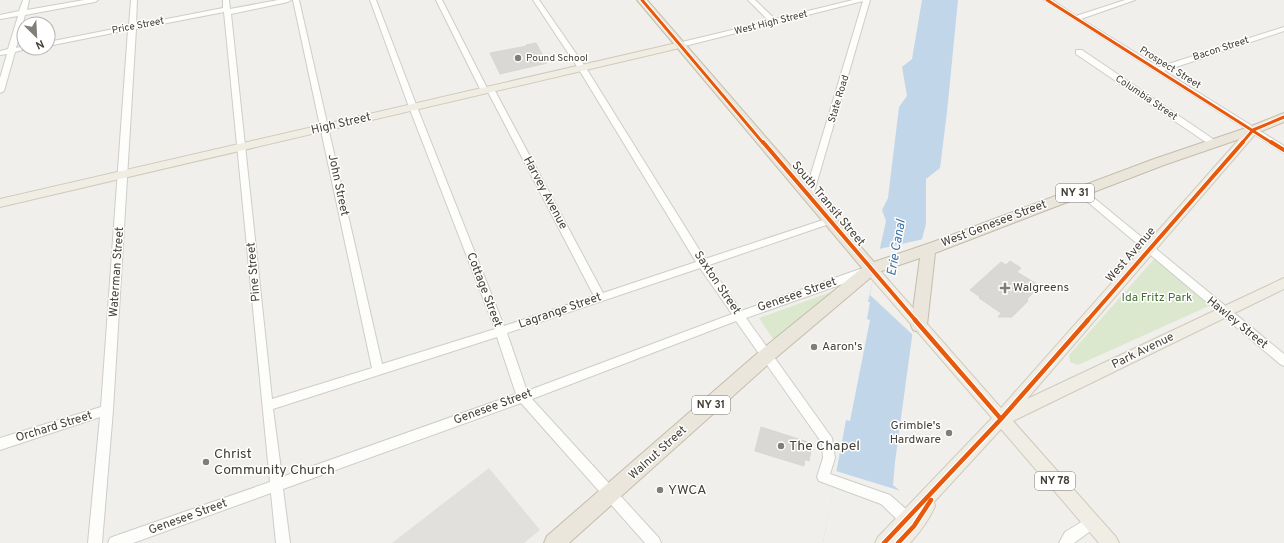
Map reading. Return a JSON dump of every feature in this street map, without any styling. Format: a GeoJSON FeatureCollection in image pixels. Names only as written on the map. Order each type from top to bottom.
{"type":"FeatureCollection","features":[{"type":"Feature","properties":{"kind":"highway","name":"South Transit Street"},"geometry":{"type":"LineString","coordinates":[[642,0],[873,270]]}},
{"type":"Feature","properties":{"kind":"highway","name":"West Avenue"},"geometry":{"type":"LineString","coordinates":[[1253,130],[1284,117]]}},
{"type":"Feature","properties":{"kind":"highway","name":"West Genesee Street"},"geometry":{"type":"LineString","coordinates":[[873,270],[1080,191],[1253,130]]}},
{"type":"Feature","properties":{"kind":"highway"},"geometry":{"type":"LineString","coordinates":[[923,330],[933,248]]}},
{"type":"Feature","properties":{"kind":"highway","name":"Walnut Street"},"geometry":{"type":"LineString","coordinates":[[554,543],[766,356],[873,270]]}},
{"type":"Feature","properties":{"kind":"main road","name":"High Street"},"geometry":{"type":"LineString","coordinates":[[0,204],[242,146],[326,128],[682,45]]}},
{"type":"Feature","properties":{"kind":"main road","name":"West Avenue"},"geometry":{"type":"LineString","coordinates":[[884,543],[903,525],[1001,419],[1253,130]]}},
{"type":"Feature","properties":{"kind":"main road","name":"South Transit Street"},"geometry":{"type":"LineString","coordinates":[[873,270],[1001,419]]}},
{"type":"Feature","properties":{"kind":"main road","name":"Park Avenue"},"geometry":{"type":"LineString","coordinates":[[1001,419],[1284,283]]}},
{"type":"Feature","properties":{"kind":"main road","name":"NY 78"},"geometry":{"type":"LineString","coordinates":[[1001,419],[1110,543]]}},
{"type":"Feature","properties":{"kind":"street"},"geometry":{"type":"LineString","coordinates":[[0,91],[26,0]]}},
{"type":"Feature","properties":{"kind":"street"},"geometry":{"type":"LineString","coordinates":[[0,17],[95,0]]}},
{"type":"Feature","properties":{"kind":"street","name":"Waterman Street"},"geometry":{"type":"LineString","coordinates":[[95,543],[107,410],[124,175],[134,0]]}},
{"type":"Feature","properties":{"kind":"street","name":"Price Street"},"geometry":{"type":"LineString","coordinates":[[56,42],[227,7],[288,0]]}},
{"type":"Feature","properties":{"kind":"street","name":"John Street"},"geometry":{"type":"LineString","coordinates":[[296,0],[326,128],[378,371]]}},
{"type":"Feature","properties":{"kind":"street","name":"Cottage Street"},"geometry":{"type":"LineString","coordinates":[[373,0],[500,331],[523,397],[654,543]]}},
{"type":"Feature","properties":{"kind":"street","name":"Harvey Avenue"},"geometry":{"type":"LineString","coordinates":[[439,0],[600,297]]}},
{"type":"Feature","properties":{"kind":"street","name":"Saxton Street"},"geometry":{"type":"LineString","coordinates":[[536,0],[582,68],[703,264],[766,356],[828,442],[829,458],[823,477],[885,499],[903,525]]}},
{"type":"Feature","properties":{"kind":"street"},"geometry":{"type":"LineString","coordinates":[[751,0],[774,22]]}},
{"type":"Feature","properties":{"kind":"street","name":"West High Street"},"geometry":{"type":"LineString","coordinates":[[682,45],[861,0]]}},
{"type":"Feature","properties":{"kind":"street","name":"State Road"},"geometry":{"type":"LineString","coordinates":[[809,197],[867,0]]}},
{"type":"Feature","properties":{"kind":"street","name":"Prospect Street"},"geometry":{"type":"LineString","coordinates":[[1047,0],[1284,150]]}},
{"type":"Feature","properties":{"kind":"street"},"geometry":{"type":"LineString","coordinates":[[1076,18],[1132,0]]}},
{"type":"Feature","properties":{"kind":"street","name":"Pine Street"},"geometry":{"type":"LineString","coordinates":[[227,7],[275,485],[283,543]]}},
{"type":"Feature","properties":{"kind":"street","name":"Bacon Street"},"geometry":{"type":"LineString","coordinates":[[1158,70],[1284,29]]}},
{"type":"Feature","properties":{"kind":"street"},"geometry":{"type":"LineString","coordinates":[[0,53],[16,50]]}},
{"type":"Feature","properties":{"kind":"street","name":"Columbia Street"},"geometry":{"type":"LineString","coordinates":[[1079,52],[1213,143]]}},
{"type":"Feature","properties":{"kind":"street","name":"Hawley Street"},"geometry":{"type":"LineString","coordinates":[[1080,191],[1284,361]]}},
{"type":"Feature","properties":{"kind":"street","name":"Lagrange Street"},"geometry":{"type":"LineString","coordinates":[[267,406],[500,331],[830,221]]}},
{"type":"Feature","properties":{"kind":"street","name":"Genesee Street"},"geometry":{"type":"LineString","coordinates":[[115,543],[523,397],[739,316],[873,270]]}},
{"type":"Feature","properties":{"kind":"street","name":"Orchard Street"},"geometry":{"type":"LineString","coordinates":[[0,444],[107,410]]}},
{"type":"Feature","properties":{"kind":"street"},"geometry":{"type":"LineString","coordinates":[[1066,543],[1070,537],[1091,522]]}},
{"type":"Feature","properties":{"kind":"green space","name":"Ida Fritz Park"},"geometry":{"type":"Polygon","coordinates":[[[1154,259],[1211,305],[1078,365],[1070,362],[1069,355],[1154,259]]]}},
{"type":"Feature","properties":{"kind":"green space"},"geometry":{"type":"Polygon","coordinates":[[[831,292],[832,295],[777,338],[773,339],[759,318],[831,292]]]}},
{"type":"Feature","properties":{"kind":"shaded area"},"geometry":{"type":"Polygon","coordinates":[[[489,468],[540,530],[524,543],[392,543],[489,468]]]}},
{"type":"Feature","properties":{"kind":"water","name":"Erie Canal"},"geometry":{"type":"Polygon","coordinates":[[[922,0],[958,0],[940,168],[926,179],[926,224],[922,239],[912,337],[895,462],[893,485],[899,490],[891,543],[823,543],[846,420],[850,421],[870,320],[867,319],[870,302],[868,302],[886,221],[882,210],[888,198],[899,107],[907,96],[902,67],[912,59],[922,0]]]}},
{"type":"Feature","properties":{"kind":"pier"},"geometry":{"type":"Polygon","coordinates":[[[924,239],[914,336],[870,295],[879,249],[924,239]]]}},
{"type":"Feature","properties":{"kind":"pier"},"geometry":{"type":"Polygon","coordinates":[[[836,471],[901,491],[893,543],[823,543],[836,471]]]}},
{"type":"Feature","properties":{"kind":"building","name":"Pound School"},"geometry":{"type":"Polygon","coordinates":[[[536,43],[547,63],[500,74],[490,53],[536,43]]]}},
{"type":"Feature","properties":{"kind":"building","name":"Walgreens"},"geometry":{"type":"Polygon","coordinates":[[[1010,261],[1021,268],[1017,272],[1040,286],[1012,317],[998,317],[1001,313],[970,290],[1001,262],[1006,265],[1010,261]]]}},
{"type":"Feature","properties":{"kind":"building","name":"The Chapel"},"geometry":{"type":"Polygon","coordinates":[[[761,427],[808,442],[806,449],[811,451],[809,461],[805,459],[804,466],[755,451],[761,427]]]}},
{"type":"Feature","properties":{"kind":"cycle path"},"geometry":{"type":"LineString","coordinates":[[642,0],[1001,419]]}},
{"type":"Feature","properties":{"kind":"cycle path"},"geometry":{"type":"LineString","coordinates":[[1047,0],[1284,150]]}},
{"type":"Feature","properties":{"kind":"cycle path"},"geometry":{"type":"LineString","coordinates":[[884,543],[1001,419],[1253,130],[1284,117]]}},
{"type":"Feature","properties":{"kind":"cycle path"},"geometry":{"type":"LineString","coordinates":[[898,543],[914,526],[931,500]]}},
{"type":"Feature","properties":{"kind":"place","name":"Pound School"},"geometry":{"type":"Point","coordinates":[518,58]}},
{"type":"Feature","properties":{"kind":"place","name":"Walgreens"},"geometry":{"type":"Point","coordinates":[1005,288]}},
{"type":"Feature","properties":{"kind":"place","name":"Aaron's"},"geometry":{"type":"Point","coordinates":[814,347]}},
{"type":"Feature","properties":{"kind":"place","name":"Grimble's Hardware"},"geometry":{"type":"Point","coordinates":[949,433]}},
{"type":"Feature","properties":{"kind":"place","name":"The Chapel"},"geometry":{"type":"Point","coordinates":[781,446]}},
{"type":"Feature","properties":{"kind":"place","name":"Christ Community Church"},"geometry":{"type":"Point","coordinates":[206,462]}},
{"type":"Feature","properties":{"kind":"place","name":"YWCA"},"geometry":{"type":"Point","coordinates":[660,490]}}]}
